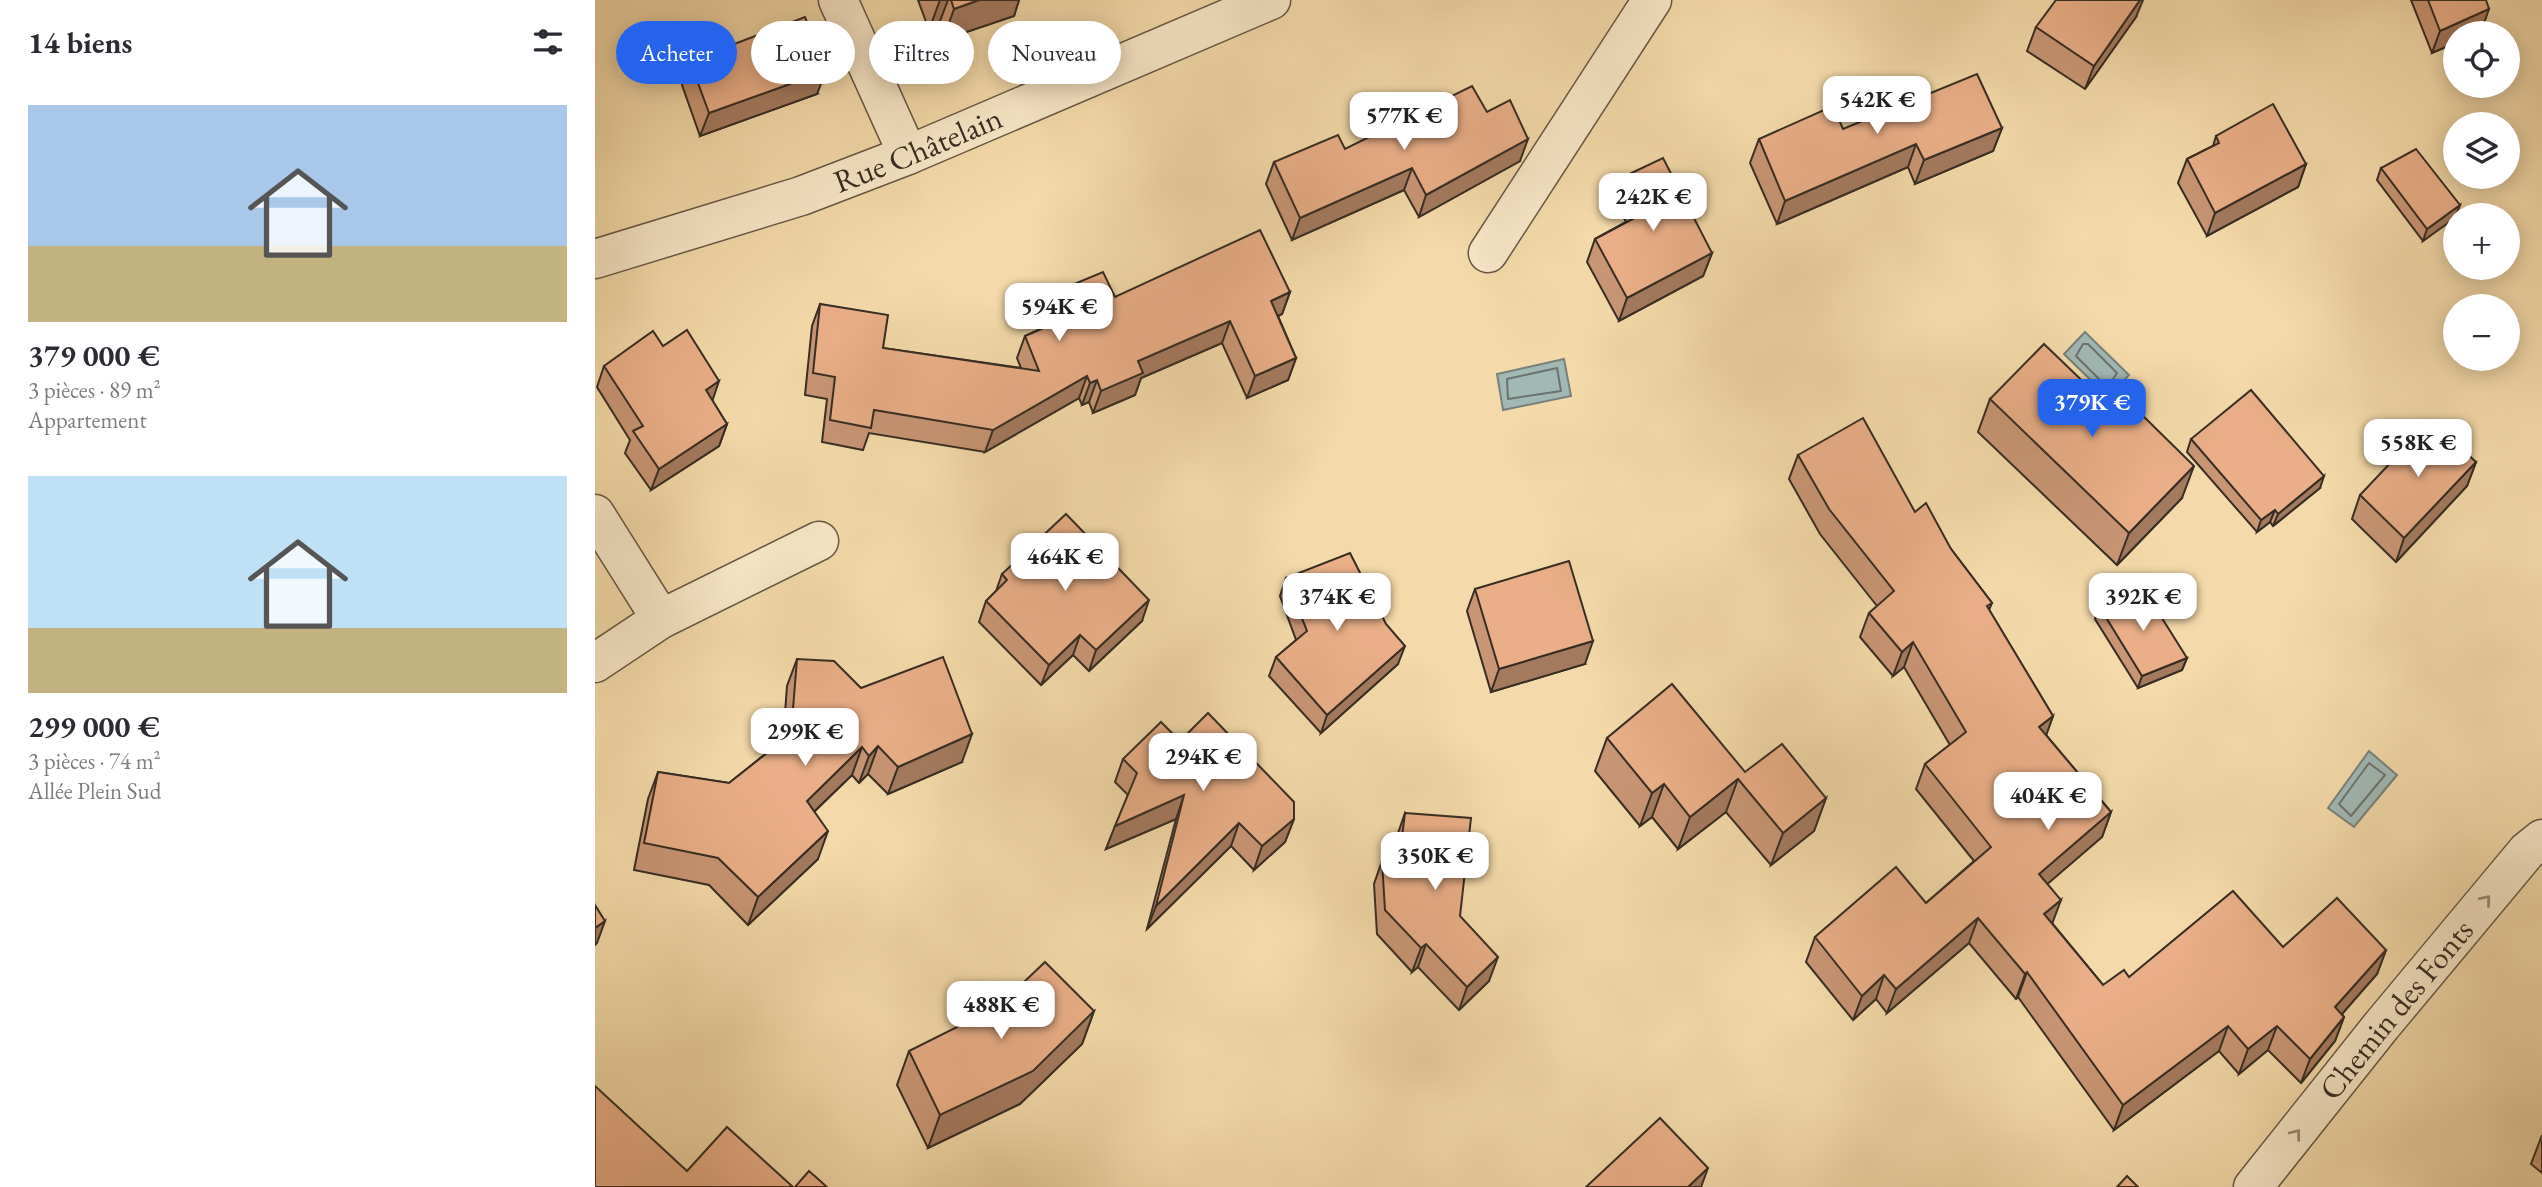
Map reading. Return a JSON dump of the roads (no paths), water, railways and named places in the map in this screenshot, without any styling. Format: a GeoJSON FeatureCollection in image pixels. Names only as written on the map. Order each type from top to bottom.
{"type":"FeatureCollection","features":[{"type":"Feature","properties":{"kind":"street"},"geometry":{"type":"LineString","coordinates":[[838,0],[908,155]]}},
{"type":"Feature","properties":{"kind":"street","name":"Rue Châtelain"},"geometry":{"type":"LineString","coordinates":[[595,259],[801,196],[908,155],[1271,0]]}},
{"type":"Feature","properties":{"kind":"street"},"geometry":{"type":"LineString","coordinates":[[1488,253],[1652,0]]}},
{"type":"Feature","properties":{"kind":"street"},"geometry":{"type":"LineString","coordinates":[[595,514],[661,619]]}},
{"type":"Feature","properties":{"kind":"street"},"geometry":{"type":"LineString","coordinates":[[595,663],[661,619],[819,541]]}},
{"type":"Feature","properties":{"kind":"street","name":"Chemin des Fonts"},"geometry":{"type":"LineString","coordinates":[[2253,1187],[2382,1025],[2527,851],[2542,839]]}},
{"type":"Feature","properties":{"kind":"water"},"geometry":{"type":"Polygon","coordinates":[[[2085,332],[2129,375],[2108,397],[2064,354],[2085,332]]]}},
{"type":"Feature","properties":{"kind":"water"},"geometry":{"type":"Polygon","coordinates":[[[1564,359],[1571,396],[1503,410],[1497,374],[1564,359]]]}},
{"type":"Feature","properties":{"kind":"water"},"geometry":{"type":"Polygon","coordinates":[[[2369,751],[2397,775],[2354,827],[2328,808],[2369,751]]]}}]}
